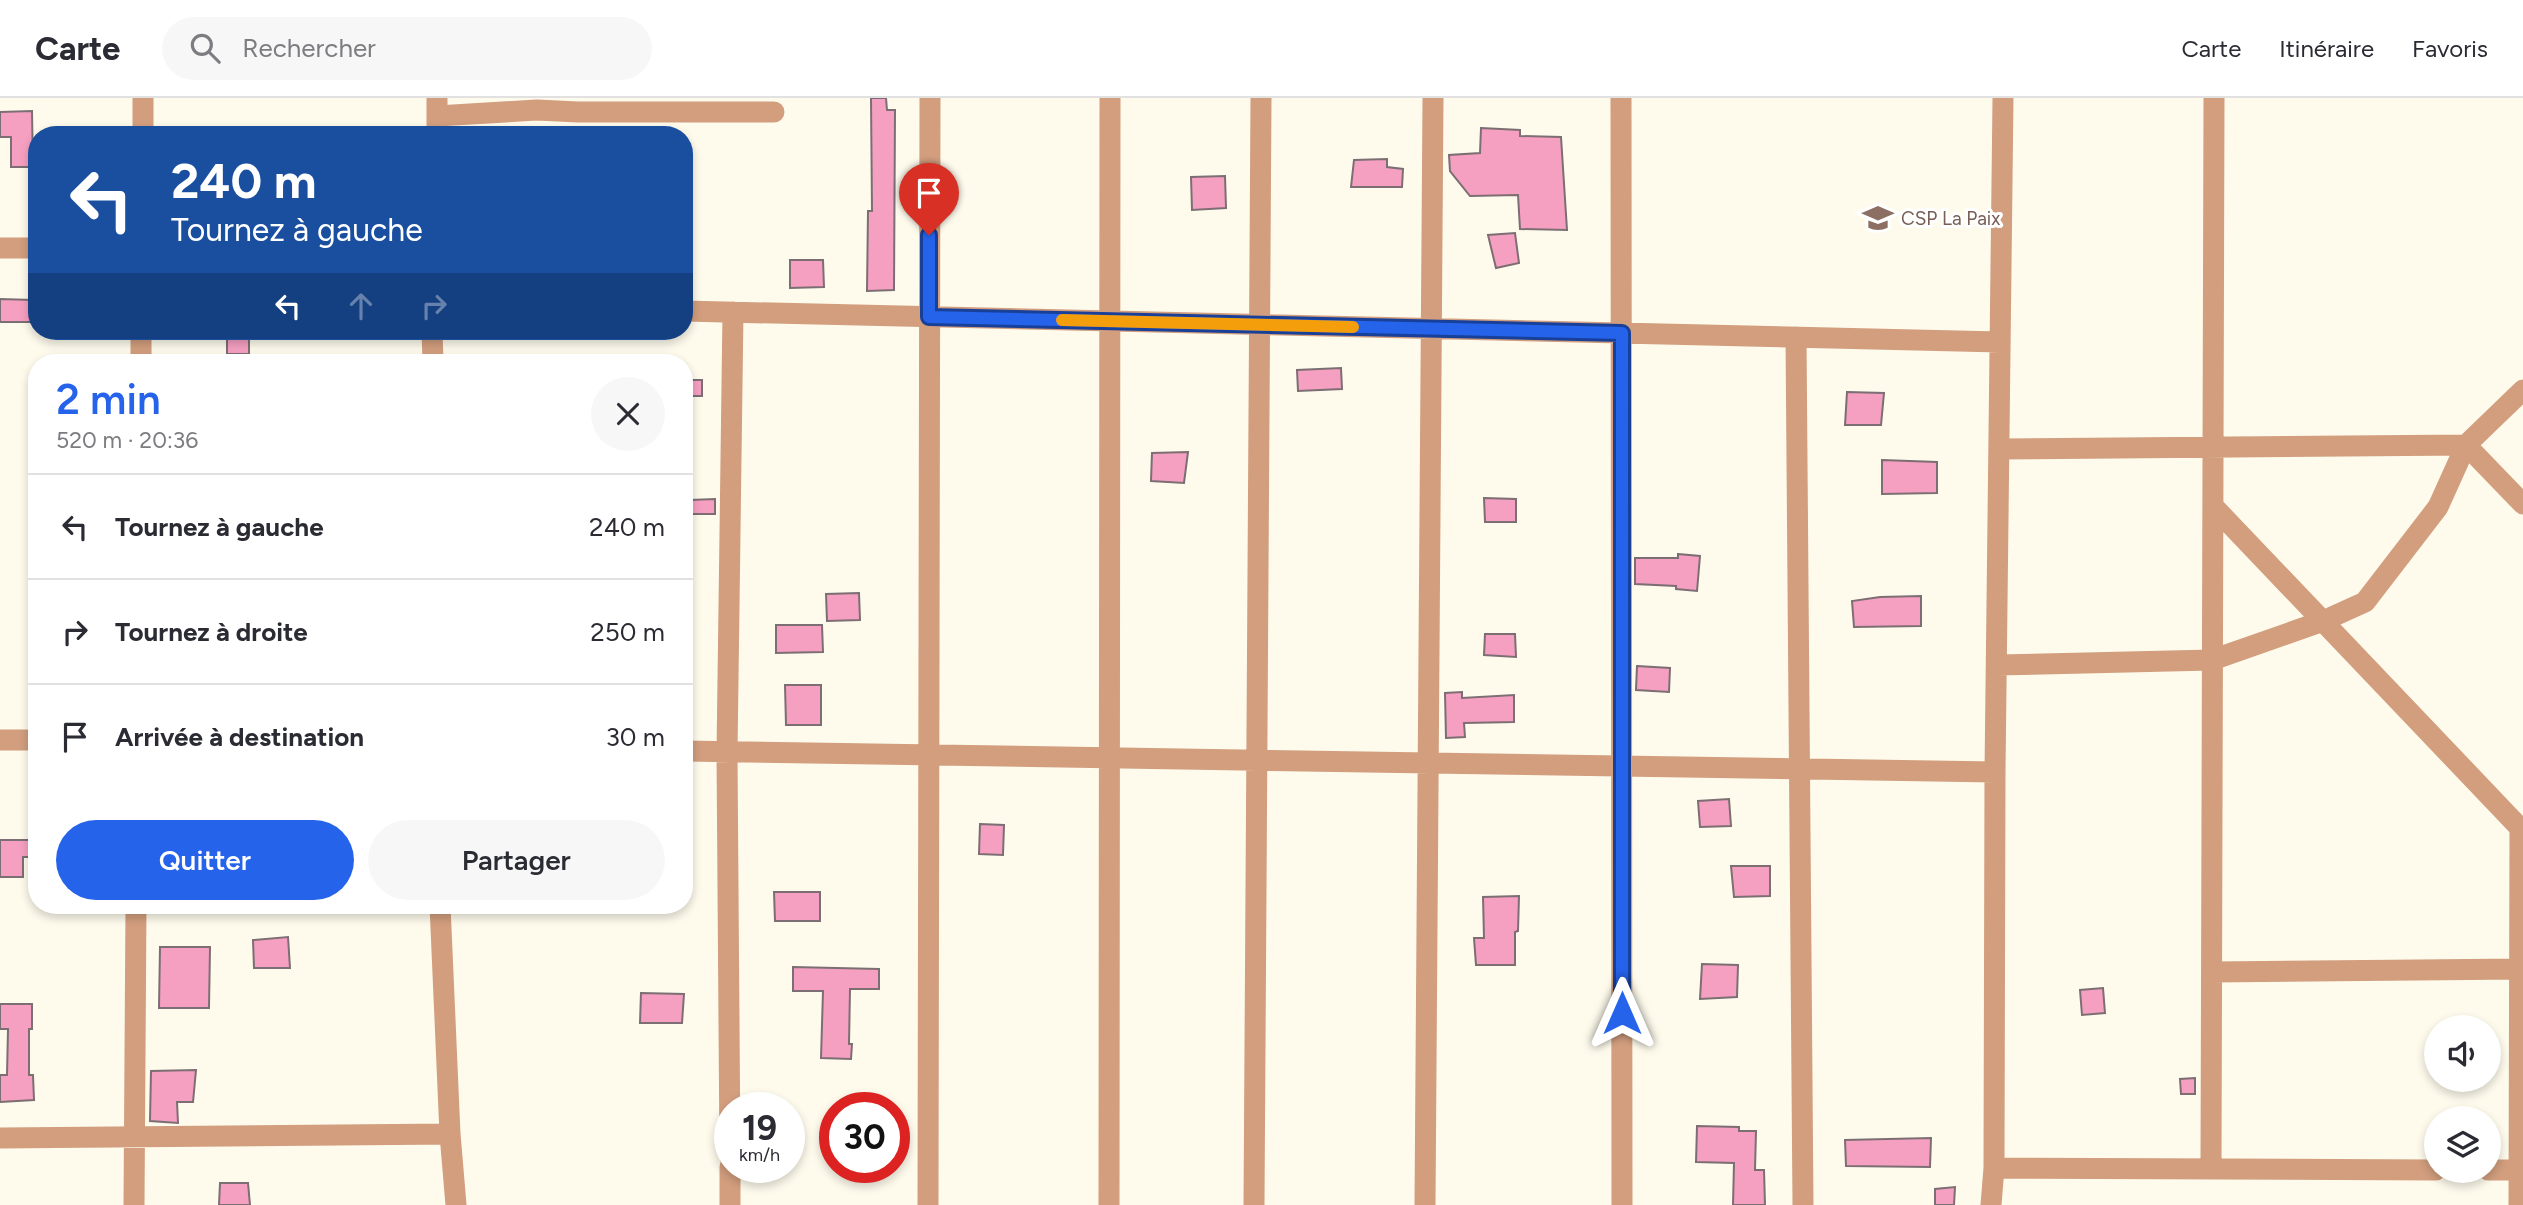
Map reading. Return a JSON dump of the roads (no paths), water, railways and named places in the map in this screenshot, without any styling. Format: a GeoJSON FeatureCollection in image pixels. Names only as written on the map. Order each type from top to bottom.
{"type":"FeatureCollection","features":[{"type":"Feature","properties":{"kind":"street"},"geometry":{"type":"LineString","coordinates":[[143,98],[143,126]]}},
{"type":"Feature","properties":{"kind":"street"},"geometry":{"type":"LineString","coordinates":[[928,1205],[930,98]]}},
{"type":"Feature","properties":{"kind":"street"},"geometry":{"type":"LineString","coordinates":[[1110,98],[1110,1205]]}},
{"type":"Feature","properties":{"kind":"street"},"geometry":{"type":"LineString","coordinates":[[1255,1205],[1261,98]]}},
{"type":"Feature","properties":{"kind":"street"},"geometry":{"type":"LineString","coordinates":[[1425,1205],[1433,98]]}},
{"type":"Feature","properties":{"kind":"street"},"geometry":{"type":"LineString","coordinates":[[1621,98],[1622,1205]]}},
{"type":"Feature","properties":{"kind":"street"},"geometry":{"type":"LineString","coordinates":[[1991,1205],[1994,1168],[1995,772],[2003,98]]}},
{"type":"Feature","properties":{"kind":"street"},"geometry":{"type":"LineString","coordinates":[[2211,1169],[2214,98]]}},
{"type":"Feature","properties":{"kind":"street"},"geometry":{"type":"LineString","coordinates":[[437,116],[537,110],[774,112]]}},
{"type":"Feature","properties":{"kind":"street"},"geometry":{"type":"LineString","coordinates":[[0,248],[28,248]]}},
{"type":"Feature","properties":{"kind":"street"},"geometry":{"type":"LineString","coordinates":[[693,311],[2000,342]]}},
{"type":"Feature","properties":{"kind":"street"},"geometry":{"type":"LineString","coordinates":[[730,1092],[727,753],[733,312]]}},
{"type":"Feature","properties":{"kind":"street"},"geometry":{"type":"LineString","coordinates":[[1796,337],[1803,1205]]}},
{"type":"Feature","properties":{"kind":"street"},"geometry":{"type":"LineString","coordinates":[[1997,665],[2212,660],[2323,621],[2365,602],[2438,507],[2466,445],[2523,390]]}},
{"type":"Feature","properties":{"kind":"street"},"geometry":{"type":"LineString","coordinates":[[1999,449],[2213,445],[2466,445],[2523,504]]}},
{"type":"Feature","properties":{"kind":"street"},"geometry":{"type":"LineString","coordinates":[[2213,506],[2522,827],[2519,1205]]}},
{"type":"Feature","properties":{"kind":"street"},"geometry":{"type":"LineString","coordinates":[[0,740],[28,740]]}},
{"type":"Feature","properties":{"kind":"street"},"geometry":{"type":"LineString","coordinates":[[693,751],[1995,772]]}},
{"type":"Feature","properties":{"kind":"street"},"geometry":{"type":"LineString","coordinates":[[134,1205],[136,914]]}},
{"type":"Feature","properties":{"kind":"street"},"geometry":{"type":"LineString","coordinates":[[440,914],[450,1134],[456,1205]]}},
{"type":"Feature","properties":{"kind":"street"},"geometry":{"type":"LineString","coordinates":[[2212,972],[2519,969]]}},
{"type":"Feature","properties":{"kind":"street"},"geometry":{"type":"LineString","coordinates":[[0,1139],[450,1134]]}},
{"type":"Feature","properties":{"kind":"street"},"geometry":{"type":"LineString","coordinates":[[1994,1168],[2424,1170]]}},
{"type":"Feature","properties":{"kind":"street"},"geometry":{"type":"LineString","coordinates":[[2501,1170],[2521,1170]]}},
{"type":"Feature","properties":{"kind":"street"},"geometry":{"type":"LineString","coordinates":[[730,1183],[730,1205]]}},
{"type":"Feature","properties":{"kind":"place","name":"CSP La Paix"},"geometry":{"type":"Point","coordinates":[1878,218]}}]}
